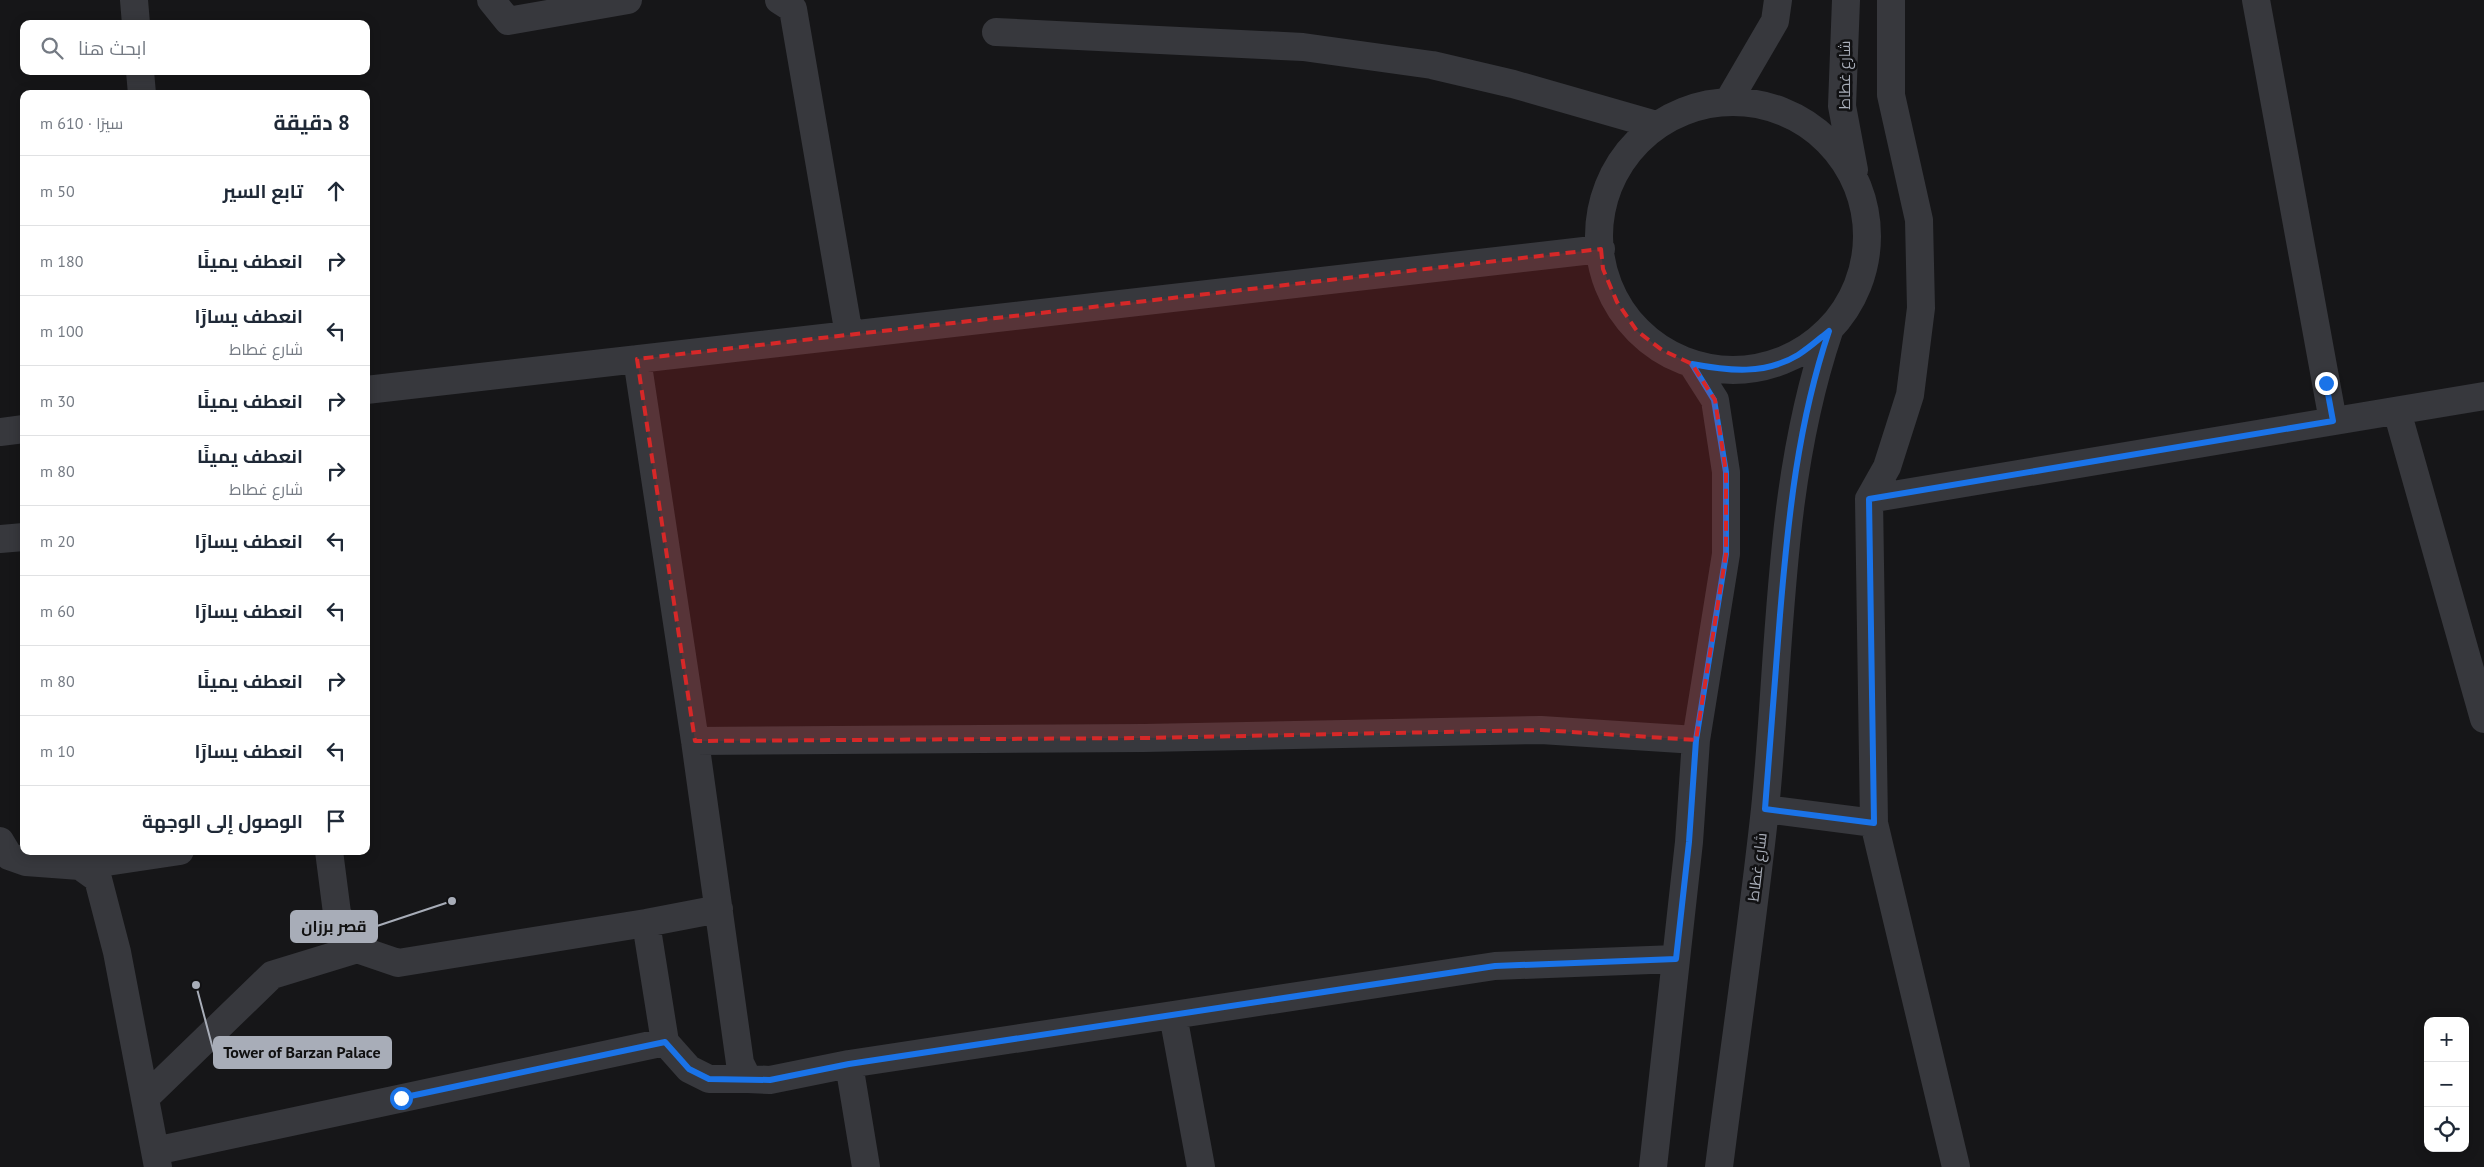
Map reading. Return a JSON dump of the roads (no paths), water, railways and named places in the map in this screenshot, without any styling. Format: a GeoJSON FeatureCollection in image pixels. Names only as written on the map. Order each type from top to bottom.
{"type":"FeatureCollection","features":[{"type":"Feature","properties":{"kind":"street"},"geometry":{"type":"LineString","coordinates":[[134,0],[136,20]]}},
{"type":"Feature","properties":{"kind":"street"},"geometry":{"type":"LineString","coordinates":[[492,0],[508,21],[628,0]]}},
{"type":"Feature","properties":{"kind":"street"},"geometry":{"type":"LineString","coordinates":[[779,0],[793,9],[849,335]]}},
{"type":"Feature","properties":{"kind":"street"},"geometry":{"type":"LineString","coordinates":[[1730,100],[1775,21],[1778,0]]}},
{"type":"Feature","properties":{"kind":"street","name":"شارع غطاط"},"geometry":{"type":"LineString","coordinates":[[1719,1167],[1765,809],[1790,520],[1803,428],[1814,373],[1829,331],[1848,307],[1860,281],[1867,253],[1868,226],[1856,179],[1842,106],[1846,0]]}},
{"type":"Feature","properties":{"kind":"street"},"geometry":{"type":"LineString","coordinates":[[1891,0],[1891,95],[1919,220],[1921,308],[1910,395],[1887,467],[1869,499],[1874,823],[1956,1167]]}},
{"type":"Feature","properties":{"kind":"street"},"geometry":{"type":"LineString","coordinates":[[2256,0],[2333,421]]}},
{"type":"Feature","properties":{"kind":"street"},"geometry":{"type":"LineString","coordinates":[[996,32],[1303,47],[1432,65],[1513,84],[1656,124]]}},
{"type":"Feature","properties":{"kind":"street"},"geometry":{"type":"LineString","coordinates":[[140,75],[142,90]]}},
{"type":"Feature","properties":{"kind":"street"},"geometry":{"type":"LineString","coordinates":[[1829,331],[1798,355],[1763,368],[1733,371],[1692,364],[1662,350],[1637,331],[1617,302],[1603,269],[1599,232],[1605,194],[1626,154],[1656,124],[1694,106],[1730,100],[1762,103],[1795,115],[1835,148],[1856,179]]}},
{"type":"Feature","properties":{"kind":"street"},"geometry":{"type":"LineString","coordinates":[[370,390],[1601,249]]}},
{"type":"Feature","properties":{"kind":"street"},"geometry":{"type":"LineString","coordinates":[[637,359],[695,741],[740,1063],[748,1079]]}},
{"type":"Feature","properties":{"kind":"street"},"geometry":{"type":"LineString","coordinates":[[1653,1167],[1689,842],[1696,740],[1726,554],[1726,472],[1714,400],[1692,364]]}},
{"type":"Feature","properties":{"kind":"street"},"geometry":{"type":"LineString","coordinates":[[1869,499],[2484,396]]}},
{"type":"Feature","properties":{"kind":"street"},"geometry":{"type":"LineString","coordinates":[[2397,410],[2484,719]]}},
{"type":"Feature","properties":{"kind":"street"},"geometry":{"type":"LineString","coordinates":[[0,432],[20,430]]}},
{"type":"Feature","properties":{"kind":"street"},"geometry":{"type":"LineString","coordinates":[[0,539],[20,537]]}},
{"type":"Feature","properties":{"kind":"street"},"geometry":{"type":"LineString","coordinates":[[695,741],[1154,738],[1541,730],[1696,740]]}},
{"type":"Feature","properties":{"kind":"street"},"geometry":{"type":"LineString","coordinates":[[1765,809],[1874,823]]}},
{"type":"Feature","properties":{"kind":"street"},"geometry":{"type":"LineString","coordinates":[[0,841],[9,856],[26,862],[80,866],[132,855]]}},
{"type":"Feature","properties":{"kind":"street"},"geometry":{"type":"LineString","coordinates":[[330,855],[337,913],[356,949]]}},
{"type":"Feature","properties":{"kind":"street"},"geometry":{"type":"LineString","coordinates":[[80,866],[98,878],[106,902],[157,1159],[665,1042]]}},
{"type":"Feature","properties":{"kind":"street"},"geometry":{"type":"LineString","coordinates":[[145,1098],[272,975],[356,949],[398,963],[646,923],[719,909]]}},
{"type":"Feature","properties":{"kind":"street"},"geometry":{"type":"LineString","coordinates":[[646,923],[665,1042],[689,1069],[709,1079],[770,1080],[849,1064],[1495,966],[1676,959]]}},
{"type":"Feature","properties":{"kind":"street"},"geometry":{"type":"LineString","coordinates":[[1173,1015],[1201,1167]]}},
{"type":"Feature","properties":{"kind":"street"},"geometry":{"type":"LineString","coordinates":[[849,1064],[866,1167]]}},
{"type":"Feature","properties":{"kind":"place","name":"قصر برزان"},"geometry":{"type":"Point","coordinates":[452,901]}},
{"type":"Feature","properties":{"kind":"place","name":"Tower of Barzan Palace"},"geometry":{"type":"Point","coordinates":[196,985]}}]}
